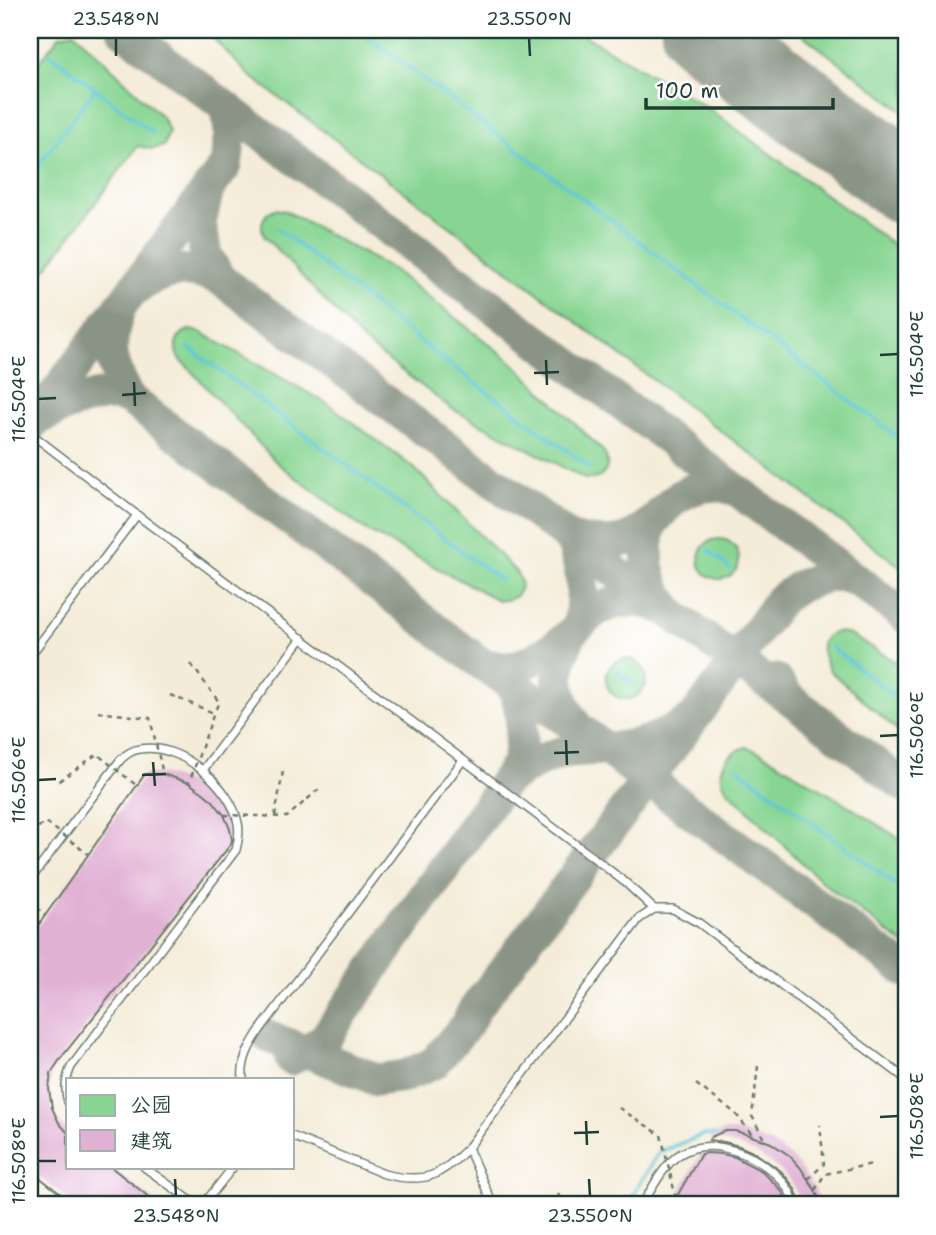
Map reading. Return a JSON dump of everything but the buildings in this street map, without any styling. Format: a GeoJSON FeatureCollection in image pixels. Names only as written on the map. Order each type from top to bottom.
{"type":"FeatureCollection","features":[{"type":"Feature","properties":{"kind":"lane"},"geometry":{"type":"LineString","coordinates":[[30,433],[626,883],[654,909]]}},
{"type":"Feature","properties":{"kind":"lane"},"geometry":{"type":"LineString","coordinates":[[30,656],[137,515]]}},
{"type":"Feature","properties":{"kind":"lane"},"geometry":{"type":"LineString","coordinates":[[203,770],[303,638]]}},
{"type":"Feature","properties":{"kind":"lane"},"geometry":{"type":"LineString","coordinates":[[30,880],[121,759],[139,749],[149,748],[181,756],[203,770],[221,789],[238,822],[239,838],[236,850],[71,1067],[67,1078]]}},
{"type":"Feature","properties":{"kind":"lane"},"geometry":{"type":"LineString","coordinates":[[243,1078],[247,1049],[260,1030],[463,760]]}},
{"type":"Feature","properties":{"kind":"lane"},"geometry":{"type":"LineString","coordinates":[[294,1137],[384,1174],[410,1179],[439,1173],[451,1166],[468,1148],[639,919],[654,909],[673,909],[698,923],[906,1079]]}},
{"type":"Feature","properties":{"kind":"lane"},"geometry":{"type":"LineString","coordinates":[[642,1205],[660,1175],[678,1155],[697,1146],[725,1148],[759,1163],[787,1187],[796,1205]]}},
{"type":"Feature","properties":{"kind":"lane"},"geometry":{"type":"LineString","coordinates":[[468,1148],[493,1205]]}},
{"type":"Feature","properties":{"kind":"lane"},"geometry":{"type":"LineString","coordinates":[[146,1168],[197,1205]]}},
{"type":"Feature","properties":{"kind":"lane"},"geometry":{"type":"LineString","coordinates":[[203,1205],[232,1168]]}},
{"type":"Feature","properties":{"kind":"path"},"geometry":{"type":"LineString","coordinates":[[188,783],[219,702],[191,664]]}},
{"type":"Feature","properties":{"kind":"path"},"geometry":{"type":"LineString","coordinates":[[170,695],[214,713]]}},
{"type":"Feature","properties":{"kind":"path"},"geometry":{"type":"LineString","coordinates":[[98,712],[150,718],[163,774]]}},
{"type":"Feature","properties":{"kind":"path"},"geometry":{"type":"LineString","coordinates":[[58,781],[97,754],[136,785]]}},
{"type":"Feature","properties":{"kind":"path"},"geometry":{"type":"LineString","coordinates":[[275,816],[283,771]]}},
{"type":"Feature","properties":{"kind":"path"},"geometry":{"type":"LineString","coordinates":[[225,815],[287,817],[319,789]]}},
{"type":"Feature","properties":{"kind":"path"},"geometry":{"type":"LineString","coordinates":[[30,834],[46,822],[88,854]]}},
{"type":"Feature","properties":{"kind":"path"},"geometry":{"type":"LineString","coordinates":[[30,900],[45,916]]}},
{"type":"Feature","properties":{"kind":"path"},"geometry":{"type":"LineString","coordinates":[[758,1066],[752,1116],[765,1141]]}},
{"type":"Feature","properties":{"kind":"path"},"geometry":{"type":"LineString","coordinates":[[696,1084],[734,1113],[753,1136]]}},
{"type":"Feature","properties":{"kind":"path"},"geometry":{"type":"LineString","coordinates":[[619,1108],[661,1135],[676,1198]]}},
{"type":"Feature","properties":{"kind":"path"},"geometry":{"type":"LineString","coordinates":[[808,1179],[824,1164],[820,1125]]}},
{"type":"Feature","properties":{"kind":"path"},"geometry":{"type":"LineString","coordinates":[[816,1190],[825,1174],[872,1164]]}},
{"type":"Feature","properties":{"kind":"path"},"geometry":{"type":"LineString","coordinates":[[558,1194],[564,1205]]}},
{"type":"Feature","properties":{"kind":"green space"},"geometry":{"type":"Polygon","coordinates":[[[205,30],[575,30],[708,108],[906,254],[906,571],[248,74],[205,30]]]}},
{"type":"Feature","properties":{"kind":"green space"},"geometry":{"type":"Polygon","coordinates":[[[796,30],[906,30],[906,113],[796,30]]]}},
{"type":"Feature","properties":{"kind":"green space"},"geometry":{"type":"Polygon","coordinates":[[[74,32],[162,117],[169,131],[164,146],[152,149],[138,146],[30,290],[30,74],[60,35],[74,32]]]}},
{"type":"Feature","properties":{"kind":"green space"},"geometry":{"type":"Polygon","coordinates":[[[275,209],[286,211],[392,269],[511,361],[603,451],[607,462],[605,472],[597,478],[585,479],[452,409],[364,342],[264,236],[263,220],[275,209]]]}},
{"type":"Feature","properties":{"kind":"green space"},"geometry":{"type":"Polygon","coordinates":[[[189,330],[200,332],[328,404],[414,468],[516,572],[520,583],[518,593],[510,599],[498,600],[365,530],[277,463],[178,357],[177,340],[189,330]]]}},
{"type":"Feature","properties":{"kind":"green space"},"geometry":{"type":"Polygon","coordinates":[[[719,539],[733,545],[739,559],[733,573],[719,579],[705,573],[699,559],[705,545],[719,539]]]}},
{"type":"Feature","properties":{"kind":"green space"},"geometry":{"type":"Polygon","coordinates":[[[836,632],[854,637],[906,668],[906,738],[830,671],[824,659],[822,643],[836,632]]]}},
{"type":"Feature","properties":{"kind":"green space"},"geometry":{"type":"Polygon","coordinates":[[[626,659],[640,665],[646,679],[640,693],[626,699],[612,693],[606,679],[612,665],[626,659]]]}},
{"type":"Feature","properties":{"kind":"green space"},"geometry":{"type":"Polygon","coordinates":[[[746,747],[762,753],[906,843],[906,946],[823,883],[727,790],[722,776],[724,763],[733,753],[746,747]]]}},
{"type":"Feature","properties":{"kind":"waterway"},"geometry":{"type":"LineString","coordinates":[[359,30],[906,443]]}},
{"type":"Feature","properties":{"kind":"waterway"},"geometry":{"type":"LineString","coordinates":[[50,54],[153,133]]}},
{"type":"Feature","properties":{"kind":"waterway"},"geometry":{"type":"LineString","coordinates":[[30,177],[95,89]]}},
{"type":"Feature","properties":{"kind":"waterway"},"geometry":{"type":"LineString","coordinates":[[278,229],[444,360],[591,468]]}},
{"type":"Feature","properties":{"kind":"waterway"},"geometry":{"type":"LineString","coordinates":[[188,347],[502,581]]}},
{"type":"Feature","properties":{"kind":"waterway"},"geometry":{"type":"LineString","coordinates":[[708,550],[731,569]]}},
{"type":"Feature","properties":{"kind":"waterway"},"geometry":{"type":"LineString","coordinates":[[831,647],[906,705]]}},
{"type":"Feature","properties":{"kind":"waterway"},"geometry":{"type":"LineString","coordinates":[[616,670],[635,685]]}},
{"type":"Feature","properties":{"kind":"waterway"},"geometry":{"type":"LineString","coordinates":[[738,768],[906,892]]}},
{"type":"Feature","properties":{"kind":"waterway"},"geometry":{"type":"LineString","coordinates":[[627,1205],[659,1152],[703,1135],[721,1135]]}},
{"type":"Feature","properties":{"kind":"taxiway"},"geometry":{"type":"LineString","coordinates":[[123,30],[906,617]]}},
{"type":"Feature","properties":{"kind":"taxiway"},"geometry":{"type":"LineString","coordinates":[[690,30],[773,83]]}},
{"type":"Feature","properties":{"kind":"taxiway"},"geometry":{"type":"LineString","coordinates":[[30,427],[226,165],[230,133],[227,107]]}},
{"type":"Feature","properties":{"kind":"taxiway"},"geometry":{"type":"LineString","coordinates":[[208,189],[200,223],[206,255],[220,279],[789,698]]}},
{"type":"Feature","properties":{"kind":"taxiway"},"geometry":{"type":"LineString","coordinates":[[137,288],[157,276],[177,271],[197,272],[220,279]]}},
{"type":"Feature","properties":{"kind":"taxiway"},"geometry":{"type":"LineString","coordinates":[[120,307],[113,332],[112,353],[117,374],[128,398],[482,664],[578,728]]}},
{"type":"Feature","properties":{"kind":"taxiway"},"geometry":{"type":"LineString","coordinates":[[37,420],[63,407],[93,397],[111,395],[128,398]]}},
{"type":"Feature","properties":{"kind":"taxiway"},"geometry":{"type":"LineString","coordinates":[[641,539],[669,505],[692,489],[720,486],[736,490]]}},
{"type":"Feature","properties":{"kind":"taxiway"},"geometry":{"type":"LineString","coordinates":[[652,522],[648,566],[655,587],[667,607]]}},
{"type":"Feature","properties":{"kind":"taxiway"},"geometry":{"type":"LineString","coordinates":[[579,625],[582,581],[571,539],[619,542],[633,536],[652,522]]}},
{"type":"Feature","properties":{"kind":"taxiway"},"geometry":{"type":"LineString","coordinates":[[269,1037],[376,1080],[405,1076],[434,1063],[467,1024],[474,1010],[780,600],[800,586],[824,577],[839,575],[857,580]]}},
{"type":"Feature","properties":{"kind":"taxiway"},"geometry":{"type":"LineString","coordinates":[[579,625],[597,610],[612,604],[637,601],[660,607]]}},
{"type":"Feature","properties":{"kind":"taxiway"},"geometry":{"type":"LineString","coordinates":[[482,664],[499,668],[522,664],[551,649],[573,631]]}},
{"type":"Feature","properties":{"kind":"taxiway"},"geometry":{"type":"LineString","coordinates":[[571,634],[561,659],[559,682],[564,705],[578,728],[906,971]]}},
{"type":"Feature","properties":{"kind":"taxiway"},"geometry":{"type":"LineString","coordinates":[[291,1059],[325,1038],[518,763],[521,711],[515,692],[506,680]]}},
{"type":"Feature","properties":{"kind":"taxiway"},"geometry":{"type":"LineString","coordinates":[[776,680],[789,698],[906,787]]}},
{"type":"Feature","properties":{"kind":"taxiway"},"geometry":{"type":"LineString","coordinates":[[507,779],[554,755],[638,744],[669,733],[688,722]]}},
{"type":"Feature","properties":{"kind":"runway"},"geometry":{"type":"LineString","coordinates":[[703,30],[906,183]]}}]}
